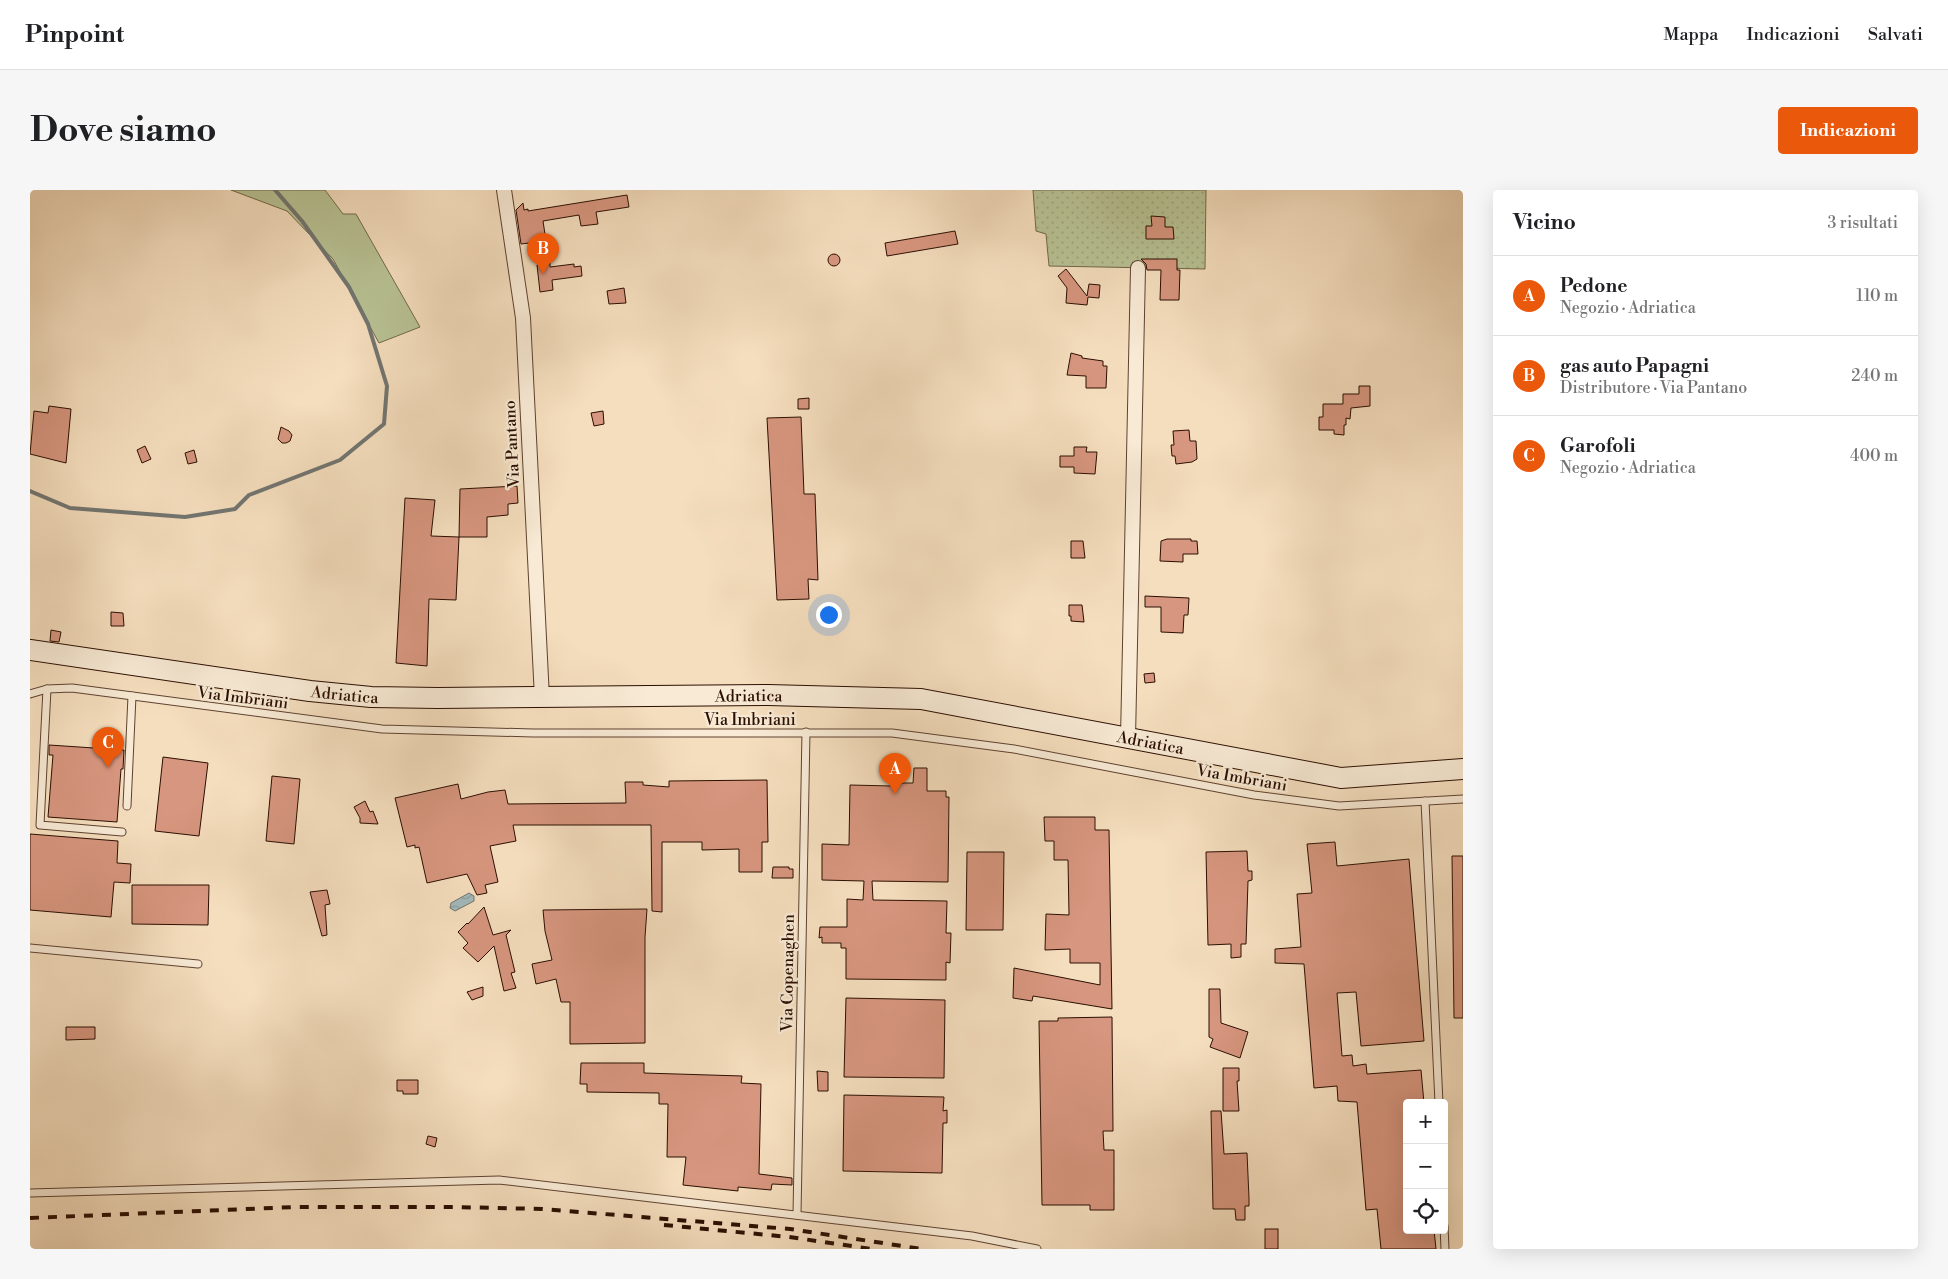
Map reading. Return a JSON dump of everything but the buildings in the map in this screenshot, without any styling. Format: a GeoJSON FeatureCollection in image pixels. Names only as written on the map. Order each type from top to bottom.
{"type":"FeatureCollection","features":[{"type":"Feature","properties":{"kind":"main road","name":"Adriatica"},"geometry":{"type":"LineString","coordinates":[[30,650],[310,692],[371,697],[768,696],[921,699],[1342,778],[1463,769]]}},
{"type":"Feature","properties":{"kind":"street","name":"Via Pantano"},"geometry":{"type":"LineString","coordinates":[[504,190],[523,318],[542,698]]}},
{"type":"Feature","properties":{"kind":"street"},"geometry":{"type":"LineString","coordinates":[[1128,738],[1138,268]]}},
{"type":"Feature","properties":{"kind":"lane","name":"Via Imbriani"},"geometry":{"type":"LineString","coordinates":[[31,694],[47,689],[72,688],[382,729],[533,733],[892,733],[1005,748],[1254,795],[1339,806],[1463,799]]}},
{"type":"Feature","properties":{"kind":"lane"},"geometry":{"type":"LineString","coordinates":[[47,689],[40,825],[122,832]]}},
{"type":"Feature","properties":{"kind":"lane"},"geometry":{"type":"LineString","coordinates":[[127,806],[132,696]]}},
{"type":"Feature","properties":{"kind":"lane","name":"Via Copenaghen"},"geometry":{"type":"LineString","coordinates":[[797,1215],[806,732]]}},
{"type":"Feature","properties":{"kind":"lane"},"geometry":{"type":"LineString","coordinates":[[1425,801],[1439,1099]]}},
{"type":"Feature","properties":{"kind":"lane"},"geometry":{"type":"LineString","coordinates":[[30,948],[198,964]]}},
{"type":"Feature","properties":{"kind":"lane"},"geometry":{"type":"LineString","coordinates":[[30,1193],[499,1180],[972,1236],[1037,1249]]}},
{"type":"Feature","properties":{"kind":"lane"},"geometry":{"type":"LineString","coordinates":[[1444,1234],[1445,1249]]}},
{"type":"Feature","properties":{"kind":"green space"},"geometry":{"type":"Polygon","coordinates":[[[231,190],[325,190],[343,214],[356,214],[420,327],[379,343],[333,259],[287,211],[231,190]]]}},
{"type":"Feature","properties":{"kind":"green space"},"geometry":{"type":"Polygon","coordinates":[[[1033,190],[1206,190],[1205,269],[1049,266],[1046,234],[1036,231],[1033,190]]]}},
{"type":"Feature","properties":{"kind":"water"},"geometry":{"type":"Polygon","coordinates":[[[469,893],[474,896],[474,901],[455,911],[450,908],[451,903],[469,893]]]}},
{"type":"Feature","properties":{"kind":"waterway"},"geometry":{"type":"LineString","coordinates":[[30,491],[70,508],[185,517],[235,509],[249,495],[340,460],[384,424],[387,386],[368,324],[349,287],[302,221],[275,190]]}},
{"type":"Feature","properties":{"kind":"railway"},"geometry":{"type":"LineString","coordinates":[[30,1218],[294,1207],[542,1209],[790,1229],[922,1249]]}},
{"type":"Feature","properties":{"kind":"railway"},"geometry":{"type":"LineString","coordinates":[[664,1225],[789,1237],[872,1249]]}},
{"type":"Feature","properties":{"kind":"place","name":"gas auto Papagni"},"geometry":{"type":"Point","coordinates":[543,274]}},
{"type":"Feature","properties":{"kind":"place","name":"Garofoli"},"geometry":{"type":"Point","coordinates":[108,768]}},
{"type":"Feature","properties":{"kind":"place","name":"Pedone"},"geometry":{"type":"Point","coordinates":[895,794]}}]}
